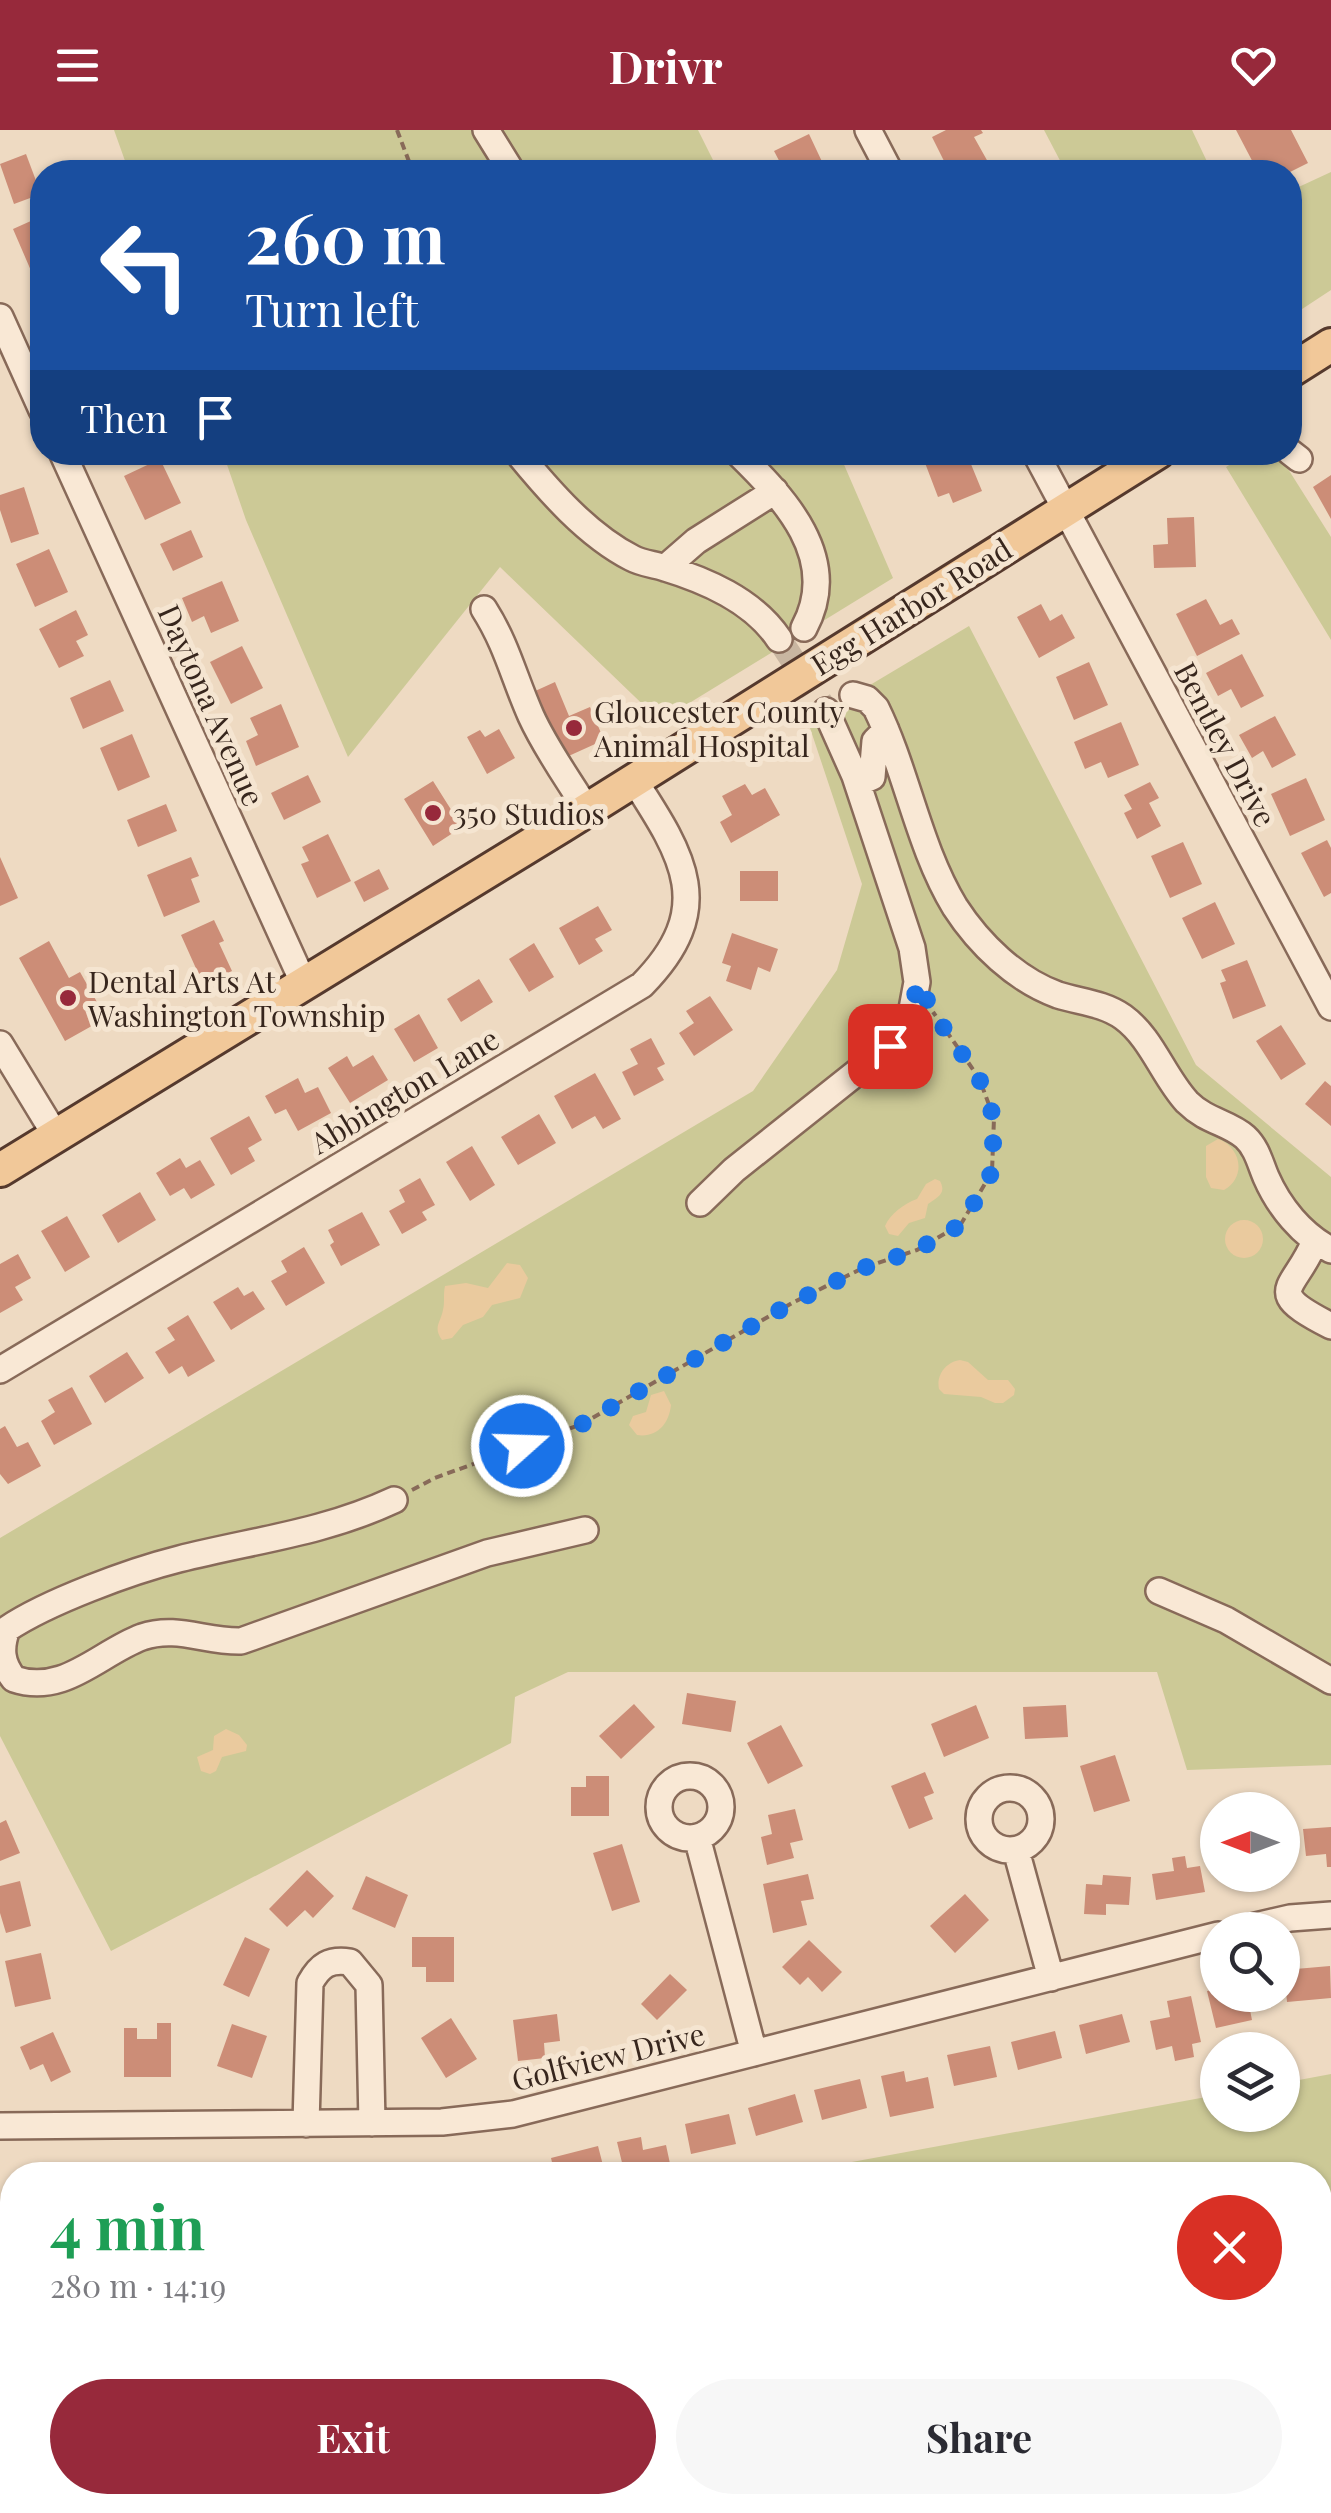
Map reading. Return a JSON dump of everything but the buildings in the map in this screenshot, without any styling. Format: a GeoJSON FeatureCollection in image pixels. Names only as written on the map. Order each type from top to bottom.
{"type":"FeatureCollection","features":[{"type":"Feature","properties":{"kind":"main road"},"geometry":{"type":"LineString","coordinates":[[1302,364],[1331,346]]}},
{"type":"Feature","properties":{"kind":"main road","name":"Egg Harbor Road"},"geometry":{"type":"LineString","coordinates":[[0,1170],[587,810],[1137,465]]}},
{"type":"Feature","properties":{"kind":"street"},"geometry":{"type":"LineString","coordinates":[[486,130],[505,160]]}},
{"type":"Feature","properties":{"kind":"street"},"geometry":{"type":"LineString","coordinates":[[868,130],[884,160]]}},
{"type":"Feature","properties":{"kind":"street"},"geometry":{"type":"LineString","coordinates":[[0,317],[30,383]]}},
{"type":"Feature","properties":{"kind":"street","name":"Daytona Avenue"},"geometry":{"type":"LineString","coordinates":[[68,465],[304,984]]}},
{"type":"Feature","properties":{"kind":"street"},"geometry":{"type":"LineString","coordinates":[[528,465],[560,502],[607,542],[629,557],[733,597],[754,611],[779,639]]}},
{"type":"Feature","properties":{"kind":"street"},"geometry":{"type":"LineString","coordinates":[[750,465],[794,514],[815,564],[817,593],[804,628]]}},
{"type":"Feature","properties":{"kind":"street","name":"Bentley Drive"},"geometry":{"type":"LineString","coordinates":[[1042,465],[1331,1007]]}},
{"type":"Feature","properties":{"kind":"street"},"geometry":{"type":"LineString","coordinates":[[665,568],[696,541],[775,490]]}},
{"type":"Feature","properties":{"kind":"street"},"geometry":{"type":"LineString","coordinates":[[484,609],[508,650],[542,738],[587,810]]}},
{"type":"Feature","properties":{"kind":"street"},"geometry":{"type":"LineString","coordinates":[[853,695],[872,702],[886,730],[957,910],[989,949],[1034,985],[1099,1005],[1131,1023],[1184,1099],[1208,1120],[1247,1139],[1278,1200],[1323,1246],[1309,1256],[1289,1283],[1288,1292],[1292,1301],[1308,1314],[1331,1326]]}},
{"type":"Feature","properties":{"kind":"street"},"geometry":{"type":"LineString","coordinates":[[700,1203],[734,1170],[890,1046],[912,1009],[918,982],[912,948],[858,784],[826,711]]}},
{"type":"Feature","properties":{"kind":"street"},"geometry":{"type":"LineString","coordinates":[[858,784],[872,776],[875,741],[886,730]]}},
{"type":"Feature","properties":{"kind":"street","name":"Abbington Lane"},"geometry":{"type":"LineString","coordinates":[[0,1370],[642,985],[672,949],[682,927],[685,881],[673,840],[634,780]]}},
{"type":"Feature","properties":{"kind":"street"},"geometry":{"type":"LineString","coordinates":[[0,1044],[56,1136]]}},
{"type":"Feature","properties":{"kind":"street"},"geometry":{"type":"LineString","coordinates":[[394,1500],[335,1524],[176,1560],[69,1598],[7,1629],[1,1650],[7,1671],[14,1679],[44,1684],[89,1668],[126,1644],[162,1632],[192,1632],[210,1639],[240,1641],[486,1553],[585,1530]]}},
{"type":"Feature","properties":{"kind":"street"},"geometry":{"type":"LineString","coordinates":[[1159,1591],[1226,1620],[1331,1681]]}},
{"type":"Feature","properties":{"kind":"street"},"geometry":{"type":"LineString","coordinates":[[697,1837],[754,2052]]}},
{"type":"Feature","properties":{"kind":"street"},"geometry":{"type":"LineString","coordinates":[[1016,1850],[1051,1978]]}},
{"type":"Feature","properties":{"kind":"street"},"geometry":{"type":"LineString","coordinates":[[1300,1917],[1331,1915]]}},
{"type":"Feature","properties":{"kind":"street","name":"Golfview Drive"},"geometry":{"type":"LineString","coordinates":[[0,2126],[442,2122],[513,2114],[1200,1940]]}},
{"type":"Feature","properties":{"kind":"street"},"geometry":{"type":"LineString","coordinates":[[306,2124],[310,1983],[318,1968],[333,1960],[350,1962],[369,1984],[372,2123]]}},
{"type":"Feature","properties":{"kind":"path"},"geometry":{"type":"LineString","coordinates":[[397,130],[408,160]]}},
{"type":"Feature","properties":{"kind":"path"},"geometry":{"type":"LineString","coordinates":[[394,1500],[435,1478],[582,1424],[792,1303],[863,1268],[917,1250],[962,1224],[992,1172],[994,1118],[979,1078],[934,1014],[918,982]]}},
{"type":"Feature","properties":{"kind":"shaded area"},"geometry":{"type":"Polygon","coordinates":[[[114,130],[698,130],[713,160],[125,160],[114,130]]]}},
{"type":"Feature","properties":{"kind":"shaded area"},"geometry":{"type":"Polygon","coordinates":[[[1044,130],[1192,130],[1206,160],[1060,160],[1044,130]]]}},
{"type":"Feature","properties":{"kind":"shaded area"},"geometry":{"type":"Polygon","coordinates":[[[1331,172],[1331,290],[1302,309],[1302,185],[1331,172]]]}},
{"type":"Feature","properties":{"kind":"shaded area"},"geometry":{"type":"Polygon","coordinates":[[[227,465],[844,465],[893,578],[660,721],[500,567],[348,757],[246,520],[227,465]]]}},
{"type":"Feature","properties":{"kind":"shaded area"},"geometry":{"type":"Polygon","coordinates":[[[1286,465],[1331,537],[1331,640],[1226,467],[1286,465]]]}},
{"type":"Feature","properties":{"kind":"shaded area"},"geometry":{"type":"Polygon","coordinates":[[[969,626],[1196,1065],[1331,1177],[1331,1765],[1187,1770],[1157,1672],[568,1672],[515,1697],[511,1743],[111,1951],[0,1736],[0,1538],[753,1091],[837,970],[862,884],[808,722],[969,626]]]}},
{"type":"Feature","properties":{"kind":"shaded area"},"geometry":{"type":"Polygon","coordinates":[[[1331,2074],[1331,2162],[852,2162],[1200,2098],[1200,2132],[1300,2132],[1300,2080],[1331,2074]]]}},
{"type":"Feature","properties":{"kind":"sand"},"geometry":{"type":"Polygon","coordinates":[[[1218,1139],[1232,1149],[1238,1163],[1236,1178],[1224,1190],[1211,1188],[1206,1177],[1206,1146],[1218,1139]]]}},
{"type":"Feature","properties":{"kind":"sand"},"geometry":{"type":"Polygon","coordinates":[[[935,1179],[940,1181],[942,1192],[928,1204],[925,1218],[909,1223],[898,1236],[889,1234],[885,1226],[890,1217],[917,1199],[926,1184],[935,1179]]]}},
{"type":"Feature","properties":{"kind":"sand"},"geometry":{"type":"Polygon","coordinates":[[[1244,1220],[1258,1225],[1263,1239],[1258,1253],[1244,1258],[1230,1253],[1225,1239],[1230,1225],[1244,1220]]]}},
{"type":"Feature","properties":{"kind":"sand"},"geometry":{"type":"Polygon","coordinates":[[[507,1263],[520,1265],[528,1278],[520,1298],[492,1305],[483,1317],[463,1325],[452,1338],[442,1340],[438,1328],[445,1286],[466,1283],[488,1288],[507,1263]]]}},
{"type":"Feature","properties":{"kind":"sand"},"geometry":{"type":"Polygon","coordinates":[[[968,1362],[988,1380],[1008,1380],[1015,1389],[1014,1395],[1003,1403],[995,1403],[981,1397],[944,1394],[938,1384],[941,1374],[950,1363],[968,1362]]]}},
{"type":"Feature","properties":{"kind":"sand"},"geometry":{"type":"Polygon","coordinates":[[[664,1391],[671,1405],[665,1424],[656,1432],[637,1435],[629,1425],[633,1416],[646,1412],[651,1395],[664,1391]]]}},
{"type":"Feature","properties":{"kind":"sand"},"geometry":{"type":"Polygon","coordinates":[[[226,1729],[239,1735],[247,1745],[246,1751],[222,1757],[216,1771],[210,1774],[201,1771],[197,1757],[213,1750],[214,1736],[226,1729]]]}},
{"type":"Feature","properties":{"kind":"tunnel"},"geometry":{"type":"LineString","coordinates":[[779,639],[826,711]]}},
{"type":"Feature","properties":{"kind":"place","name":"Gloucester County Animal Hospital"},"geometry":{"type":"Point","coordinates":[574,728]}},
{"type":"Feature","properties":{"kind":"place","name":"350 Studios"},"geometry":{"type":"Point","coordinates":[433,813]}},
{"type":"Feature","properties":{"kind":"place","name":"Dental Arts At Washington Township"},"geometry":{"type":"Point","coordinates":[68,998]}},
{"type":"Feature","properties":{"kind":"route"},"geometry":{"type":"LineString","coordinates":[[522,1446],[582,1424],[792,1303],[863,1268],[917,1250],[962,1224],[992,1172],[994,1118],[979,1078],[934,1014],[918,982],[912,1009],[890,1046]]}}]}
